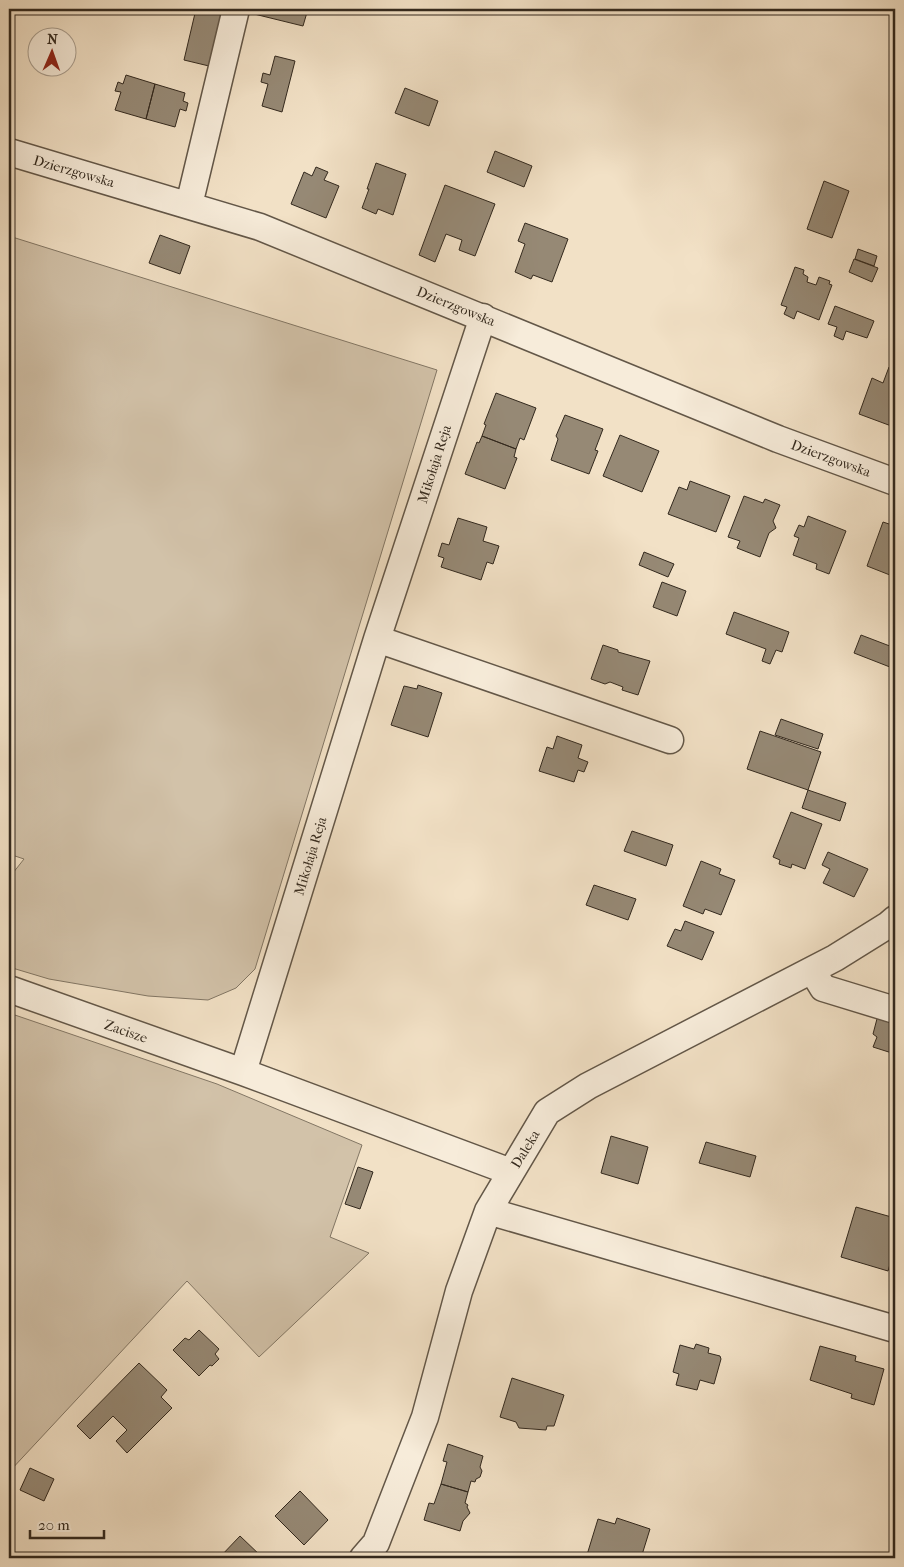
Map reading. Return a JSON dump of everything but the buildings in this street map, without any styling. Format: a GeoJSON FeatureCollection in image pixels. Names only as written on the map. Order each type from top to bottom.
{"type":"FeatureCollection","features":[{"type":"Feature","properties":{"kind":"street"},"geometry":{"type":"LineString","coordinates":[[189,205],[236,9]]}},
{"type":"Feature","properties":{"kind":"street","name":"Dzierzgowska"},"geometry":{"type":"LineString","coordinates":[[9,152],[260,227],[778,439],[895,482]]}},
{"type":"Feature","properties":{"kind":"street","name":"Mikołaja Reja"},"geometry":{"type":"LineString","coordinates":[[243,1072],[376,640],[482,317]]}},
{"type":"Feature","properties":{"kind":"street"},"geometry":{"type":"LineString","coordinates":[[376,640],[670,740]]}},
{"type":"Feature","properties":{"kind":"street","name":"Daleka"},"geometry":{"type":"LineString","coordinates":[[363,1558],[376,1543],[425,1417],[459,1291],[488,1211],[547,1112],[588,1086],[842,954],[895,919]]}},
{"type":"Feature","properties":{"kind":"street"},"geometry":{"type":"LineString","coordinates":[[812,970],[823,988],[895,1010]]}},
{"type":"Feature","properties":{"kind":"street","name":"Zacisze"},"geometry":{"type":"LineString","coordinates":[[9,989],[243,1072],[510,1172]]}},
{"type":"Feature","properties":{"kind":"street"},"geometry":{"type":"LineString","coordinates":[[488,1211],[895,1329]]}},
{"type":"Feature","properties":{"kind":"shaded area"},"geometry":{"type":"Polygon","coordinates":[[[9,236],[437,370],[255,969],[236,988],[208,1000],[148,996],[49,979],[9,967],[9,878],[24,859],[9,854],[9,236]]]}},
{"type":"Feature","properties":{"kind":"shaded area"},"geometry":{"type":"Polygon","coordinates":[[[9,1013],[217,1084],[362,1145],[330,1237],[369,1253],[259,1357],[187,1281],[9,1472],[9,1013]]]}}]}
